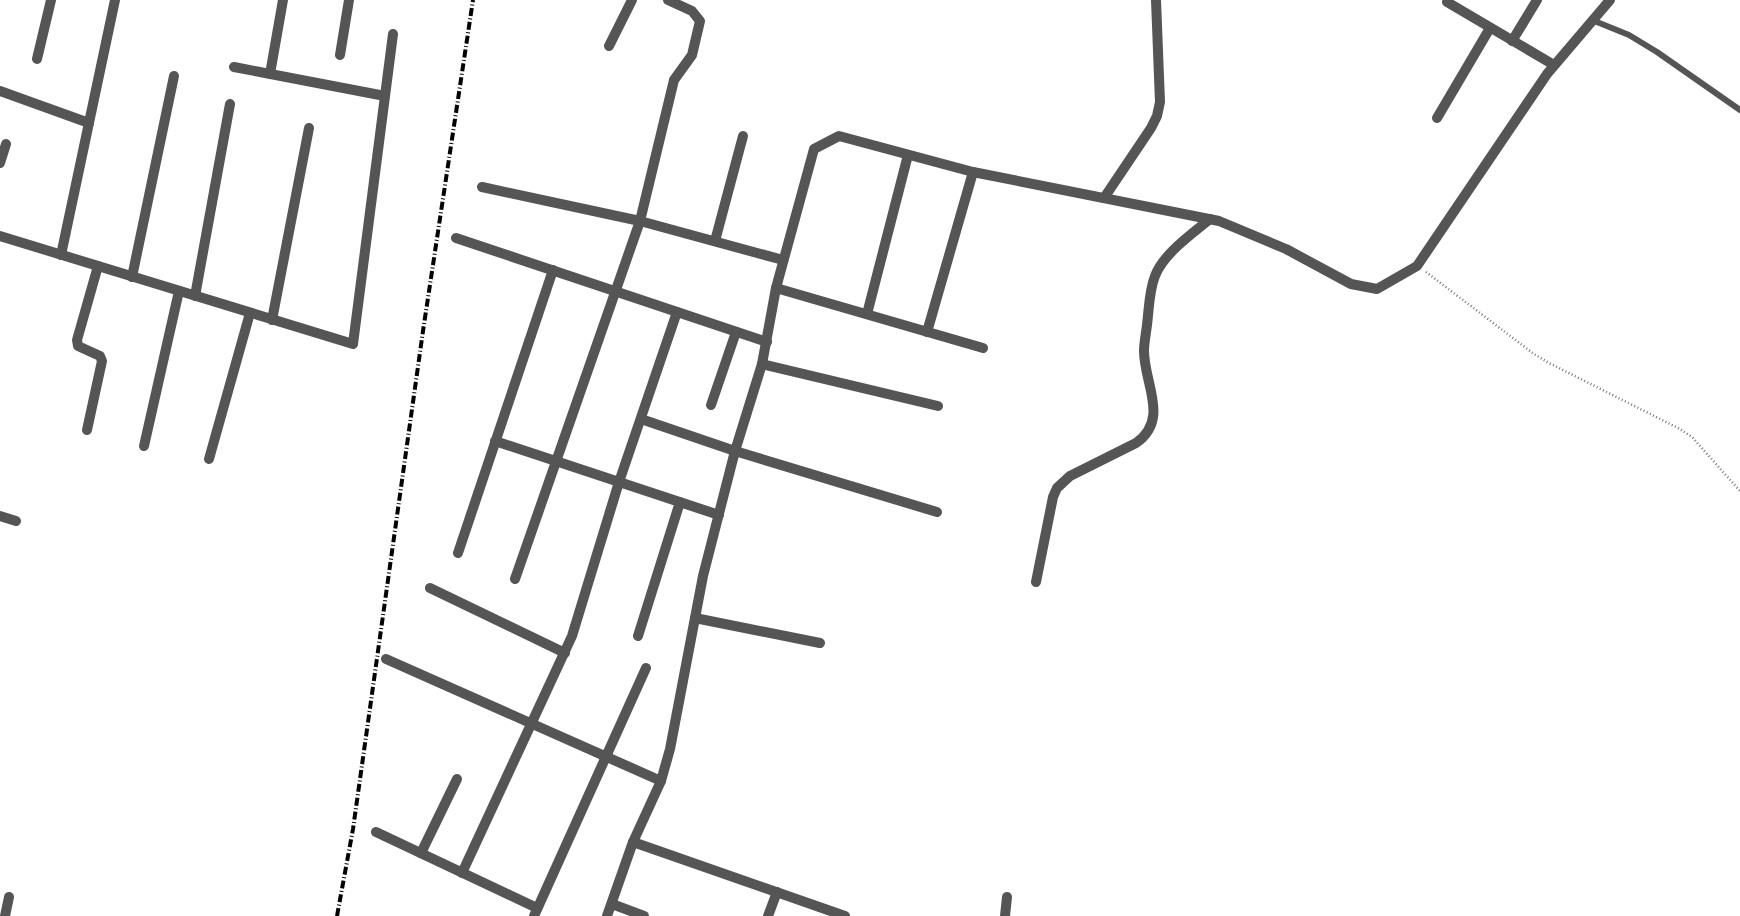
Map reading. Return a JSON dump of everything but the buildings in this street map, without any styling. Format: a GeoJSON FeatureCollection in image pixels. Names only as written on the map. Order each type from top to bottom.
{"type":"FeatureCollection","features":[{"type":"Feature","properties":{"kind":"street"},"geometry":{"type":"LineString","coordinates":[[37,59],[51,0]]}},
{"type":"Feature","properties":{"kind":"street"},"geometry":{"type":"LineString","coordinates":[[61,255],[115,0]]}},
{"type":"Feature","properties":{"kind":"street"},"geometry":{"type":"LineString","coordinates":[[270,74],[283,0]]}},
{"type":"Feature","properties":{"kind":"street"},"geometry":{"type":"LineString","coordinates":[[340,54],[349,0]]}},
{"type":"Feature","properties":{"kind":"street"},"geometry":{"type":"LineString","coordinates":[[609,46],[632,0]]}},
{"type":"Feature","properties":{"kind":"street"},"geometry":{"type":"LineString","coordinates":[[515,579],[640,221],[674,80],[692,55],[700,21],[692,11],[668,0]]}},
{"type":"Feature","properties":{"kind":"street"},"geometry":{"type":"LineString","coordinates":[[1104,198],[1157,116],[1160,102],[1156,0]]}},
{"type":"Feature","properties":{"kind":"street"},"geometry":{"type":"LineString","coordinates":[[1512,41],[1537,0]]}},
{"type":"Feature","properties":{"kind":"street"},"geometry":{"type":"LineString","coordinates":[[607,916],[633,842],[661,780],[670,748],[703,576],[734,451],[762,364],[776,288],[814,149],[840,136],[973,172],[1219,221],[1286,249],[1350,284],[1377,289],[1417,266],[1554,65],[1610,0]]}},
{"type":"Feature","properties":{"kind":"street"},"geometry":{"type":"LineString","coordinates":[[1447,2],[1554,65]]}},
{"type":"Feature","properties":{"kind":"street"},"geometry":{"type":"LineString","coordinates":[[1438,118],[1490,28]]}},
{"type":"Feature","properties":{"kind":"street"},"geometry":{"type":"LineString","coordinates":[[0,236],[353,344],[393,34]]}},
{"type":"Feature","properties":{"kind":"street"},"geometry":{"type":"LineString","coordinates":[[234,67],[385,96]]}},
{"type":"Feature","properties":{"kind":"street"},"geometry":{"type":"LineString","coordinates":[[132,277],[174,76]]}},
{"type":"Feature","properties":{"kind":"street"},"geometry":{"type":"LineString","coordinates":[[0,91],[89,123]]}},
{"type":"Feature","properties":{"kind":"street"},"geometry":{"type":"LineString","coordinates":[[195,296],[230,104]]}},
{"type":"Feature","properties":{"kind":"street"},"geometry":{"type":"LineString","coordinates":[[272,320],[309,128]]}},
{"type":"Feature","properties":{"kind":"street"},"geometry":{"type":"LineString","coordinates":[[716,241],[743,136]]}},
{"type":"Feature","properties":{"kind":"street"},"geometry":{"type":"LineString","coordinates":[[0,164],[6,144]]}},
{"type":"Feature","properties":{"kind":"street"},"geometry":{"type":"LineString","coordinates":[[867,314],[908,155]]}},
{"type":"Feature","properties":{"kind":"street"},"geometry":{"type":"LineString","coordinates":[[927,332],[973,172]]}},
{"type":"Feature","properties":{"kind":"street"},"geometry":{"type":"LineString","coordinates":[[482,187],[640,221],[783,260]]}},
{"type":"Feature","properties":{"kind":"street"},"geometry":{"type":"LineString","coordinates":[[1036,582],[1053,497],[1057,488],[1070,476],[1136,443],[1144,437],[1150,428],[1153,420],[1153,408],[1144,352],[1151,289],[1155,275],[1160,264],[1210,219]]}},
{"type":"Feature","properties":{"kind":"street"},"geometry":{"type":"LineString","coordinates":[[456,238],[767,342]]}},
{"type":"Feature","properties":{"kind":"street"},"geometry":{"type":"LineString","coordinates":[[87,430],[102,362],[100,356],[78,346],[77,340],[98,266]]}},
{"type":"Feature","properties":{"kind":"street"},"geometry":{"type":"LineString","coordinates":[[458,553],[552,270]]}},
{"type":"Feature","properties":{"kind":"street"},"geometry":{"type":"LineString","coordinates":[[776,288],[983,348]]}},
{"type":"Feature","properties":{"kind":"street"},"geometry":{"type":"LineString","coordinates":[[144,446],[179,291]]}},
{"type":"Feature","properties":{"kind":"street"},"geometry":{"type":"LineString","coordinates":[[462,873],[565,653],[577,621],[619,482],[677,312]]}},
{"type":"Feature","properties":{"kind":"street"},"geometry":{"type":"LineString","coordinates":[[209,459],[250,313]]}},
{"type":"Feature","properties":{"kind":"street"},"geometry":{"type":"LineString","coordinates":[[712,405],[736,332]]}},
{"type":"Feature","properties":{"kind":"street"},"geometry":{"type":"LineString","coordinates":[[762,364],[938,406]]}},
{"type":"Feature","properties":{"kind":"street"},"geometry":{"type":"LineString","coordinates":[[641,419],[734,451],[937,512]]}},
{"type":"Feature","properties":{"kind":"street"},"geometry":{"type":"LineString","coordinates":[[495,441],[719,515]]}},
{"type":"Feature","properties":{"kind":"street"},"geometry":{"type":"LineString","coordinates":[[638,636],[680,502]]}},
{"type":"Feature","properties":{"kind":"street"},"geometry":{"type":"LineString","coordinates":[[0,516],[16,521]]}},
{"type":"Feature","properties":{"kind":"street"},"geometry":{"type":"LineString","coordinates":[[430,588],[565,653]]}},
{"type":"Feature","properties":{"kind":"street"},"geometry":{"type":"LineString","coordinates":[[695,618],[820,643]]}},
{"type":"Feature","properties":{"kind":"street"},"geometry":{"type":"LineString","coordinates":[[386,659],[661,780]]}},
{"type":"Feature","properties":{"kind":"street"},"geometry":{"type":"LineString","coordinates":[[376,832],[462,873],[535,912],[646,668]]}},
{"type":"Feature","properties":{"kind":"street"},"geometry":{"type":"LineString","coordinates":[[421,854],[456,779]]}},
{"type":"Feature","properties":{"kind":"street"},"geometry":{"type":"LineString","coordinates":[[633,842],[845,916]]}},
{"type":"Feature","properties":{"kind":"street"},"geometry":{"type":"LineString","coordinates":[[768,916],[777,892]]}},
{"type":"Feature","properties":{"kind":"street"},"geometry":{"type":"LineString","coordinates":[[1005,916],[1007,897]]}},
{"type":"Feature","properties":{"kind":"street"},"geometry":{"type":"LineString","coordinates":[[4,916],[10,898]]}},
{"type":"Feature","properties":{"kind":"street"},"geometry":{"type":"LineString","coordinates":[[612,904],[644,916]]}},
{"type":"Feature","properties":{"kind":"lane"},"geometry":{"type":"LineString","coordinates":[[1592,20],[1628,35],[1657,52],[1740,110]]}},
{"type":"Feature","properties":{"kind":"path"},"geometry":{"type":"LineString","coordinates":[[1417,266],[1541,358],[1692,437],[1740,491]]}},
{"type":"Feature","properties":{"kind":"railway"},"geometry":{"type":"LineString","coordinates":[[337,916],[353,829],[423,331],[473,0]]}}]}
